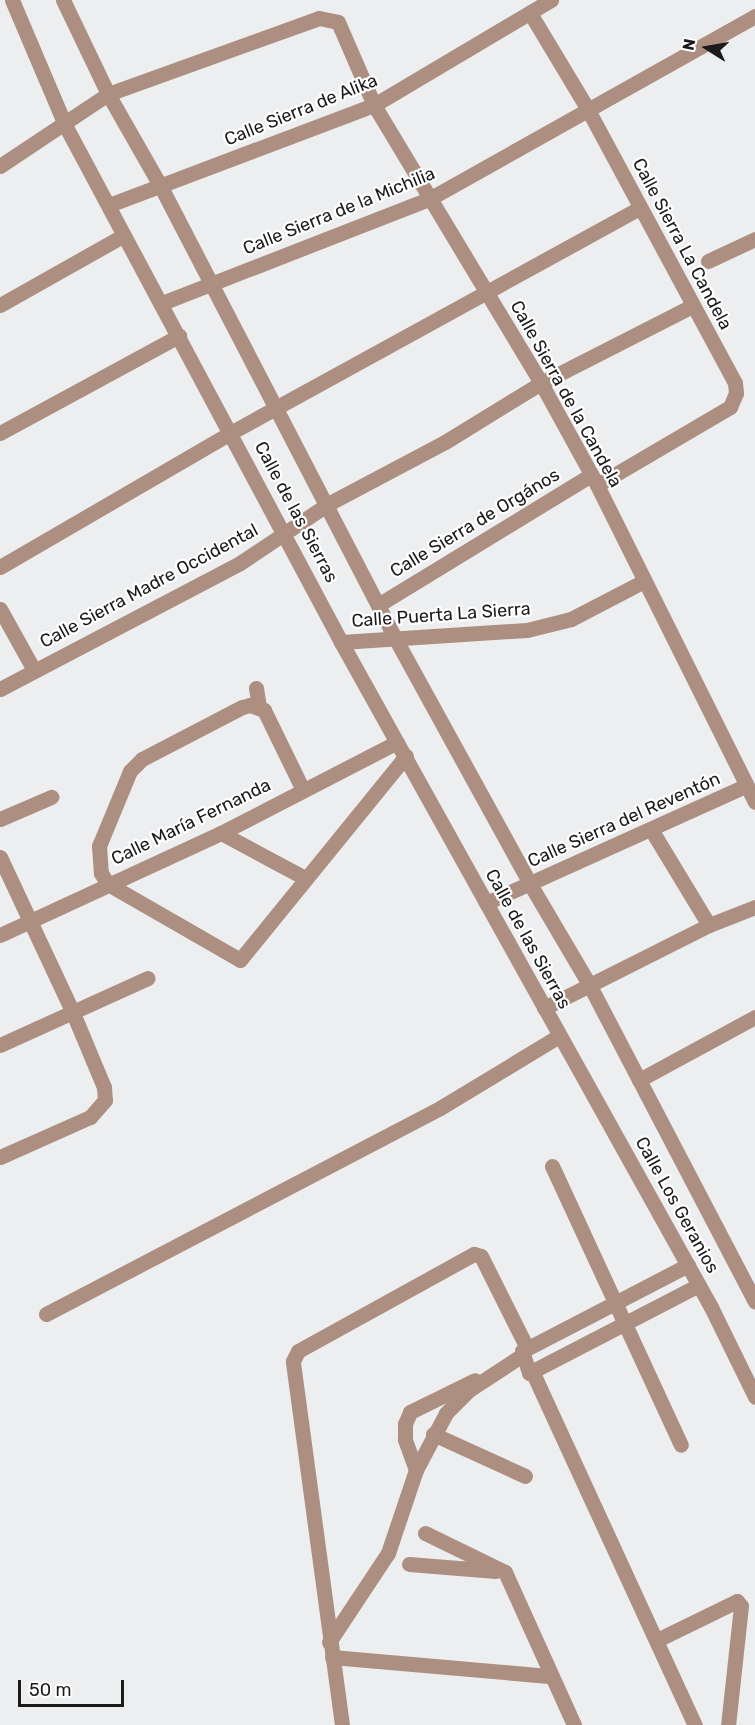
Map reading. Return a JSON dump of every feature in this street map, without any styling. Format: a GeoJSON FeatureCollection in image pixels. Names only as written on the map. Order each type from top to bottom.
{"type":"FeatureCollection","features":[{"type":"Feature","properties":{"kind":"street","name":"Calle de las Sierras"},"geometry":{"type":"LineString","coordinates":[[12,0],[65,125],[232,432],[341,642],[560,1036]]}},
{"type":"Feature","properties":{"kind":"street","name":"Calle de las Sierras"},"geometry":{"type":"LineString","coordinates":[[63,0],[108,94],[161,187],[275,408],[328,504],[395,638],[530,884],[590,986],[755,1302]]}},
{"type":"Feature","properties":{"kind":"street","name":"Calle Sierra de Alika"},"geometry":{"type":"LineString","coordinates":[[109,205],[374,105],[551,0]]}},
{"type":"Feature","properties":{"kind":"street","name":"Calle Sierra La Candela"},"geometry":{"type":"LineString","coordinates":[[530,13],[587,108],[735,383],[735,401]]}},
{"type":"Feature","properties":{"kind":"street","name":"Calle Sierra de la Michilia"},"geometry":{"type":"LineString","coordinates":[[162,303],[429,199],[587,108],[755,16]]}},
{"type":"Feature","properties":{"kind":"street","name":"Calle Sierra de la Candela"},"geometry":{"type":"LineString","coordinates":[[108,94],[326,17],[338,22],[374,105],[541,383],[594,480],[642,582],[755,802]]}},
{"type":"Feature","properties":{"kind":"street"},"geometry":{"type":"LineString","coordinates":[[4,163],[65,125],[108,94]]}},
{"type":"Feature","properties":{"kind":"street"},"geometry":{"type":"LineString","coordinates":[[0,567],[232,432],[640,208]]}},
{"type":"Feature","properties":{"kind":"street"},"geometry":{"type":"LineString","coordinates":[[0,305],[124,235]]}},
{"type":"Feature","properties":{"kind":"street"},"geometry":{"type":"LineString","coordinates":[[708,261],[755,239]]}},
{"type":"Feature","properties":{"kind":"street","name":"Calle Sierra Madre Occidental"},"geometry":{"type":"LineString","coordinates":[[0,688],[240,563],[328,504],[445,442],[541,383],[692,306]]}},
{"type":"Feature","properties":{"kind":"street"},"geometry":{"type":"LineString","coordinates":[[0,433],[179,336]]}},
{"type":"Feature","properties":{"kind":"street","name":"Calle Sierra de Orgános"},"geometry":{"type":"LineString","coordinates":[[378,604],[594,480],[730,407],[735,401]]}},
{"type":"Feature","properties":{"kind":"street","name":"Calle Puerta La Sierra"},"geometry":{"type":"LineString","coordinates":[[341,642],[527,630],[552,625],[642,582]]}},
{"type":"Feature","properties":{"kind":"street"},"geometry":{"type":"LineString","coordinates":[[0,609],[34,670]]}},
{"type":"Feature","properties":{"kind":"street"},"geometry":{"type":"LineString","coordinates":[[256,688],[259,706],[302,788]]}},
{"type":"Feature","properties":{"kind":"street"},"geometry":{"type":"LineString","coordinates":[[259,706],[242,707],[142,759],[130,771],[99,846],[100,873],[108,884],[246,964],[305,878],[406,756]]}},
{"type":"Feature","properties":{"kind":"street","name":"Calle María Fernanda"},"geometry":{"type":"LineString","coordinates":[[0,934],[221,833],[302,788],[397,742]]}},
{"type":"Feature","properties":{"kind":"street","name":"Calle Sierra del Reventón"},"geometry":{"type":"LineString","coordinates":[[486,903],[652,831],[745,786]]}},
{"type":"Feature","properties":{"kind":"street"},"geometry":{"type":"LineString","coordinates":[[0,819],[51,797]]}},
{"type":"Feature","properties":{"kind":"street"},"geometry":{"type":"LineString","coordinates":[[652,831],[709,925]]}},
{"type":"Feature","properties":{"kind":"street"},"geometry":{"type":"LineString","coordinates":[[221,833],[305,878]]}},
{"type":"Feature","properties":{"kind":"street"},"geometry":{"type":"LineString","coordinates":[[0,857],[28,922],[73,1013],[104,1087],[105,1100],[90,1118],[0,1157]]}},
{"type":"Feature","properties":{"kind":"street"},"geometry":{"type":"LineString","coordinates":[[544,1008],[709,925],[755,907]]}},
{"type":"Feature","properties":{"kind":"street"},"geometry":{"type":"LineString","coordinates":[[0,1045],[148,978]]}},
{"type":"Feature","properties":{"kind":"street"},"geometry":{"type":"LineString","coordinates":[[639,1080],[749,1020]]}},
{"type":"Feature","properties":{"kind":"street"},"geometry":{"type":"LineString","coordinates":[[46,1314],[440,1108],[560,1036]]}},
{"type":"Feature","properties":{"kind":"street","name":"Calle Los Geranios"},"geometry":{"type":"LineString","coordinates":[[560,1036],[699,1285],[755,1397]]}},
{"type":"Feature","properties":{"kind":"street"},"geometry":{"type":"LineString","coordinates":[[552,1166],[681,1445]]}},
{"type":"Feature","properties":{"kind":"street"},"geometry":{"type":"LineString","coordinates":[[342,1725],[292,1377],[293,1361],[298,1351],[474,1254],[482,1256],[524,1352],[529,1372],[532,1371],[695,1725]]}},
{"type":"Feature","properties":{"kind":"street"},"geometry":{"type":"LineString","coordinates":[[331,1649],[388,1553],[417,1470],[433,1434],[456,1401],[524,1352],[614,1301],[688,1265]]}},
{"type":"Feature","properties":{"kind":"street"},"geometry":{"type":"LineString","coordinates":[[532,1371],[699,1285]]}},
{"type":"Feature","properties":{"kind":"street"},"geometry":{"type":"LineString","coordinates":[[417,1470],[405,1439],[405,1424],[410,1412],[425,1401],[491,1374]]}},
{"type":"Feature","properties":{"kind":"street"},"geometry":{"type":"LineString","coordinates":[[433,1434],[525,1476]]}},
{"type":"Feature","properties":{"kind":"street"},"geometry":{"type":"LineString","coordinates":[[425,1533],[505,1572],[550,1677],[574,1725]]}},
{"type":"Feature","properties":{"kind":"street"},"geometry":{"type":"LineString","coordinates":[[409,1564],[505,1572]]}},
{"type":"Feature","properties":{"kind":"street"},"geometry":{"type":"LineString","coordinates":[[657,1640],[737,1601],[741,1606],[728,1725]]}},
{"type":"Feature","properties":{"kind":"street"},"geometry":{"type":"LineString","coordinates":[[331,1649],[550,1677]]}}]}
